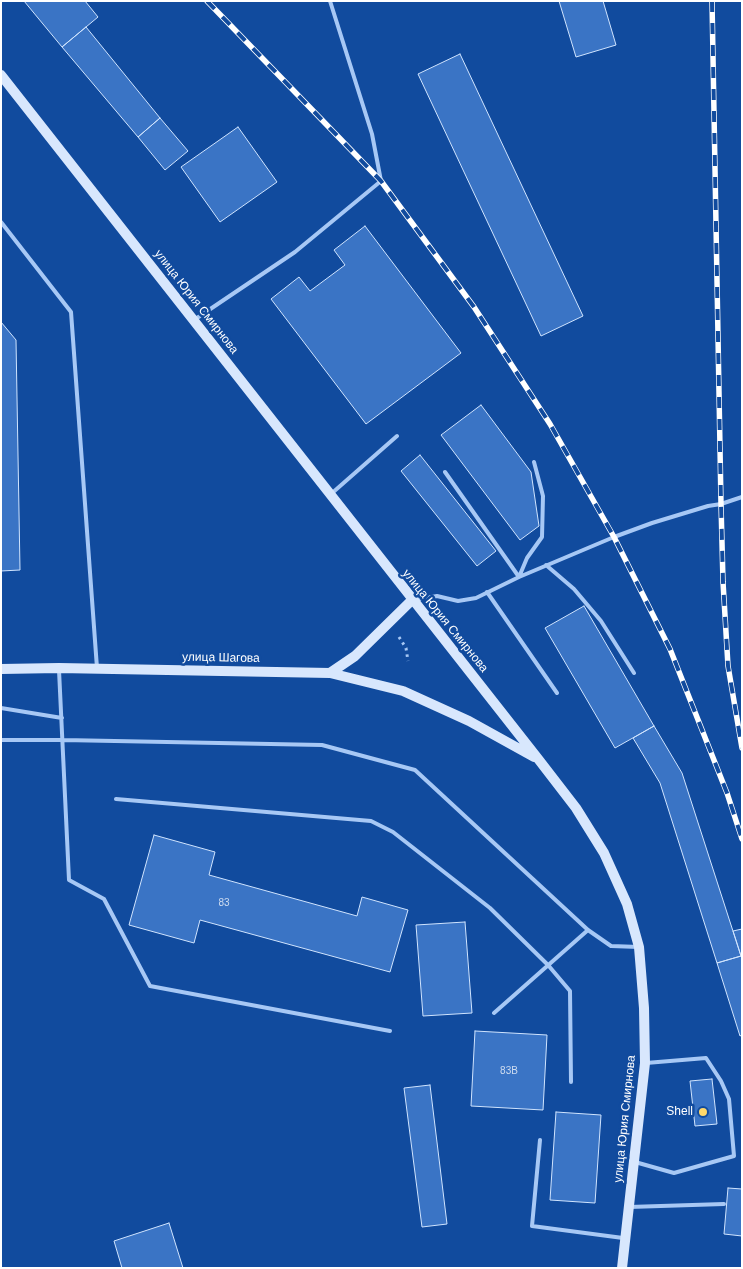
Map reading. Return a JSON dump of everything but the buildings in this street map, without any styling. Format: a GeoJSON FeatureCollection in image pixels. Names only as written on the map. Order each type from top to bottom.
{"type":"FeatureCollection","features":[{"type":"Feature","properties":{"kind":"main road","name":"улица Юрия Смирнова"},"geometry":{"type":"LineString","coordinates":[[1,75],[539,760],[576,808],[604,853],[627,904],[638,947],[644,1008],[645,1063],[622,1268]]}},
{"type":"Feature","properties":{"kind":"main road"},"geometry":{"type":"LineString","coordinates":[[330,673],[355,656],[412,600]]}},
{"type":"Feature","properties":{"kind":"main road","name":"улица Шагова"},"geometry":{"type":"LineString","coordinates":[[1,669],[97,668],[330,673],[403,691],[469,721],[539,760]]}},
{"type":"Feature","properties":{"kind":"lane"},"geometry":{"type":"LineString","coordinates":[[194,320],[295,252],[381,181],[372,134],[330,1]]}},
{"type":"Feature","properties":{"kind":"lane"},"geometry":{"type":"LineString","coordinates":[[1,222],[70,312],[97,668]]}},
{"type":"Feature","properties":{"kind":"lane"},"geometry":{"type":"LineString","coordinates":[[330,495],[397,436]]}},
{"type":"Feature","properties":{"kind":"lane"},"geometry":{"type":"LineString","coordinates":[[519,577],[527,558],[542,537],[543,496],[534,462]]}},
{"type":"Feature","properties":{"kind":"lane"},"geometry":{"type":"LineString","coordinates":[[445,472],[519,577]]}},
{"type":"Feature","properties":{"kind":"lane"},"geometry":{"type":"LineString","coordinates":[[412,600],[437,596],[458,601],[476,598],[546,565],[652,522],[742,497]]}},
{"type":"Feature","properties":{"kind":"lane"},"geometry":{"type":"LineString","coordinates":[[546,565],[574,589],[601,621],[634,673]]}},
{"type":"Feature","properties":{"kind":"lane"},"geometry":{"type":"LineString","coordinates":[[487,592],[557,693]]}},
{"type":"Feature","properties":{"kind":"lane"},"geometry":{"type":"LineString","coordinates":[[59,668],[70,880],[104,899],[150,986],[390,1031]]}},
{"type":"Feature","properties":{"kind":"lane"},"geometry":{"type":"LineString","coordinates":[[1,708],[62,718]]}},
{"type":"Feature","properties":{"kind":"lane"},"geometry":{"type":"LineString","coordinates":[[1,740],[322,745],[415,770],[588,930],[611,946],[638,947]]}},
{"type":"Feature","properties":{"kind":"lane"},"geometry":{"type":"LineString","coordinates":[[116,799],[371,821],[393,832],[490,908],[548,965],[570,992],[572,1082]]}},
{"type":"Feature","properties":{"kind":"lane"},"geometry":{"type":"LineString","coordinates":[[494,1013],[588,930]]}},
{"type":"Feature","properties":{"kind":"lane"},"geometry":{"type":"LineString","coordinates":[[635,1162],[674,1172],[734,1156],[729,1099],[721,1081],[706,1058],[645,1063]]}},
{"type":"Feature","properties":{"kind":"lane"},"geometry":{"type":"LineString","coordinates":[[540,1140],[532,1226],[625,1239]]}},
{"type":"Feature","properties":{"kind":"lane"},"geometry":{"type":"LineString","coordinates":[[629,1207],[724,1204]]}},
{"type":"Feature","properties":{"kind":"path"},"geometry":{"type":"LineString","coordinates":[[398,636],[406,648],[408,661]]}},
{"type":"Feature","properties":{"kind":"railway"},"geometry":{"type":"LineString","coordinates":[[207,1],[381,181],[474,307],[550,424],[614,537],[670,649],[727,793],[742,839]]}},
{"type":"Feature","properties":{"kind":"railway"},"geometry":{"type":"LineString","coordinates":[[712,1],[723,582],[728,666],[742,748]]}},
{"type":"Feature","properties":{"kind":"place","name":"Shell"},"geometry":{"type":"Point","coordinates":[703,1112]}}]}
